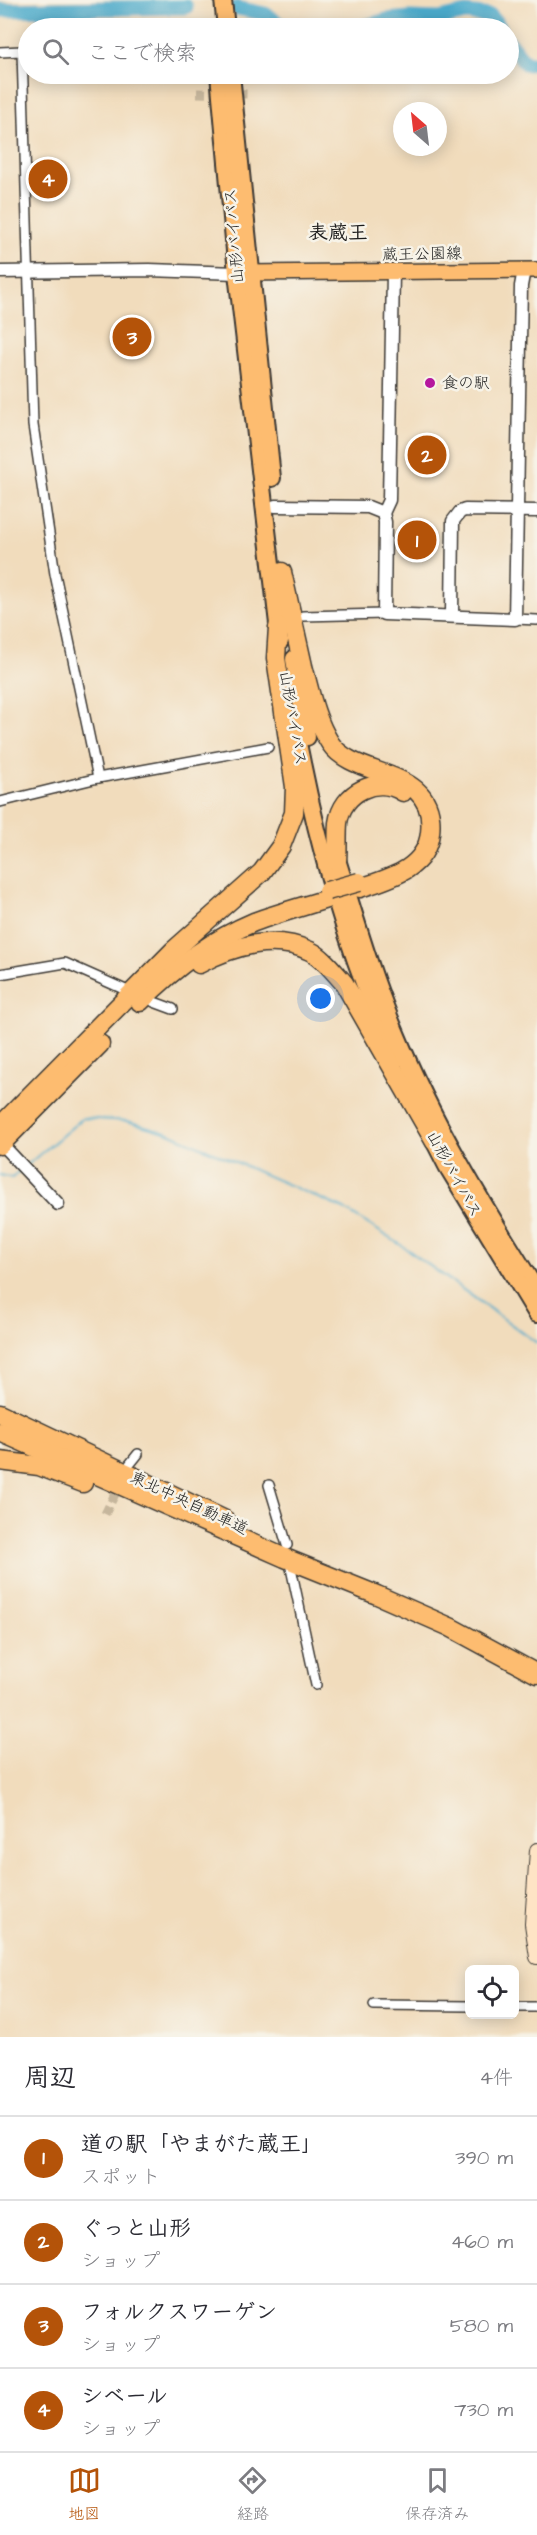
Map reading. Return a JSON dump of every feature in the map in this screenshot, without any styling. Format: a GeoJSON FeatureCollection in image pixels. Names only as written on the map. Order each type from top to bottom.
{"type":"FeatureCollection","features":[{"type":"Feature","properties":{"kind":"highway"},"geometry":{"type":"LineString","coordinates":[[212,0],[214,18]]}},
{"type":"Feature","properties":{"kind":"highway"},"geometry":{"type":"LineString","coordinates":[[223,0],[225,18]]}},
{"type":"Feature","properties":{"kind":"highway","name":"山形バイパス"},"geometry":{"type":"LineString","coordinates":[[220,84],[243,274],[303,717],[316,781],[337,862],[375,979],[418,1084],[456,1158],[537,1291]]}},
{"type":"Feature","properties":{"kind":"highway","name":"山形バイパス"},"geometry":{"type":"LineString","coordinates":[[232,84],[243,274],[278,627],[305,784],[330,880],[373,1008],[435,1142],[537,1314]]}},
{"type":"Feature","properties":{"kind":"highway"},"geometry":{"type":"LineString","coordinates":[[0,1126],[141,994],[193,956],[254,922],[409,869],[426,849],[430,837],[430,814],[424,800],[413,788],[396,777],[345,755],[331,745],[315,714],[282,572]]}},
{"type":"Feature","properties":{"kind":"highway"},"geometry":{"type":"LineString","coordinates":[[4,1147],[141,994],[174,950],[262,872],[281,846],[294,813],[296,787],[276,658],[278,627]]}},
{"type":"Feature","properties":{"kind":"highway"},"geometry":{"type":"LineString","coordinates":[[337,862],[338,824],[345,803],[355,793],[371,786],[387,785],[401,790],[414,801],[421,818],[419,838],[412,852],[402,863],[359,885]]}},
{"type":"Feature","properties":{"kind":"highway"},"geometry":{"type":"LineString","coordinates":[[141,994],[205,961],[242,946],[269,942],[293,945],[312,952],[344,983],[435,1142]]}},
{"type":"Feature","properties":{"kind":"highway"},"geometry":{"type":"LineString","coordinates":[[0,1403],[63,1437],[183,1492],[244,1528]]}},
{"type":"Feature","properties":{"kind":"highway","name":"東北中央自動車道"},"geometry":{"type":"LineString","coordinates":[[0,1413],[244,1528],[377,1595]]}},
{"type":"Feature","properties":{"kind":"highway","name":"東北中央自動車道"},"geometry":{"type":"LineString","coordinates":[[0,1432],[377,1595],[450,1628],[537,1674]]}},
{"type":"Feature","properties":{"kind":"highway"},"geometry":{"type":"LineString","coordinates":[[0,1461],[39,1466],[287,1557]]}},
{"type":"Feature","properties":{"kind":"main road","name":"蔵王公園線"},"geometry":{"type":"LineString","coordinates":[[243,274],[530,270]]}},
{"type":"Feature","properties":{"kind":"main road"},"geometry":{"type":"LineString","coordinates":[[537,1850],[532,1924],[537,1957]]}},
{"type":"Feature","properties":{"kind":"street"},"geometry":{"type":"LineString","coordinates":[[0,52],[18,51]]}},
{"type":"Feature","properties":{"kind":"street"},"geometry":{"type":"LineString","coordinates":[[23,84],[33,425],[55,574],[98,778]]}},
{"type":"Feature","properties":{"kind":"street"},"geometry":{"type":"LineString","coordinates":[[0,272],[149,270],[243,274]]}},
{"type":"Feature","properties":{"kind":"street"},"geometry":{"type":"LineString","coordinates":[[515,619],[521,286],[530,270]]}},
{"type":"Feature","properties":{"kind":"street"},"geometry":{"type":"LineString","coordinates":[[384,614],[385,522],[383,513],[389,500],[393,272]]}},
{"type":"Feature","properties":{"kind":"street"},"geometry":{"type":"LineString","coordinates":[[274,506],[368,507],[383,513]]}},
{"type":"Feature","properties":{"kind":"street"},"geometry":{"type":"LineString","coordinates":[[452,615],[453,521],[456,516],[465,510],[537,511]]}},
{"type":"Feature","properties":{"kind":"street"},"geometry":{"type":"LineString","coordinates":[[303,616],[452,615],[537,620]]}},
{"type":"Feature","properties":{"kind":"street"},"geometry":{"type":"LineString","coordinates":[[0,802],[98,778],[268,747]]}},
{"type":"Feature","properties":{"kind":"street"},"geometry":{"type":"LineString","coordinates":[[0,974],[65,963],[173,1009]]}},
{"type":"Feature","properties":{"kind":"street"},"geometry":{"type":"LineString","coordinates":[[4,1147],[58,1204]]}},
{"type":"Feature","properties":{"kind":"street"},"geometry":{"type":"LineString","coordinates":[[130,1464],[138,1454]]}},
{"type":"Feature","properties":{"kind":"street"},"geometry":{"type":"LineString","coordinates":[[269,1485],[316,1685]]}},
{"type":"Feature","properties":{"kind":"street"},"geometry":{"type":"LineString","coordinates":[[374,2005],[465,2006]]}},
{"type":"Feature","properties":{"kind":"street"},"geometry":{"type":"LineString","coordinates":[[519,2007],[537,2007]]}},
{"type":"Feature","properties":{"kind":"waterway"},"geometry":{"type":"LineString","coordinates":[[0,10],[186,7]]}},
{"type":"Feature","properties":{"kind":"waterway"},"geometry":{"type":"LineString","coordinates":[[237,8],[265,14],[271,18]]}},
{"type":"Feature","properties":{"kind":"waterway"},"geometry":{"type":"LineString","coordinates":[[444,18],[466,13],[492,18]]}},
{"type":"Feature","properties":{"kind":"waterway"},"geometry":{"type":"LineString","coordinates":[[519,55],[526,64],[537,63]]}},
{"type":"Feature","properties":{"kind":"waterway"},"geometry":{"type":"LineString","coordinates":[[26,1166],[83,1118],[127,1121],[169,1133],[344,1209],[401,1245],[537,1343]]}},
{"type":"Feature","properties":{"kind":"waterway"},"geometry":{"type":"LineString","coordinates":[[0,1175],[12,1178],[19,1171]]}},
{"type":"Feature","properties":{"kind":"tunnel"},"geometry":{"type":"LineString","coordinates":[[197,93],[248,94]]}},
{"type":"Feature","properties":{"kind":"tunnel"},"geometry":{"type":"LineString","coordinates":[[105,1514],[121,1482]]}},
{"type":"Feature","properties":{"kind":"place","name":"シベール"},"geometry":{"type":"Point","coordinates":[48,179]}},
{"type":"Feature","properties":{"kind":"place","name":"フォルクスワーゲン"},"geometry":{"type":"Point","coordinates":[132,337]}},
{"type":"Feature","properties":{"kind":"place","name":"食の駅"},"geometry":{"type":"Point","coordinates":[430,383]}},
{"type":"Feature","properties":{"kind":"place","name":"ぐっと山形"},"geometry":{"type":"Point","coordinates":[427,455]}},
{"type":"Feature","properties":{"kind":"place","name":"道の駅「やまがた蔵王」"},"geometry":{"type":"Point","coordinates":[417,540]}},
{"type":"Feature","properties":{"kind":"district","name":"表蔵王"},"geometry":{"type":"Point","coordinates":[338,233]}}]}
